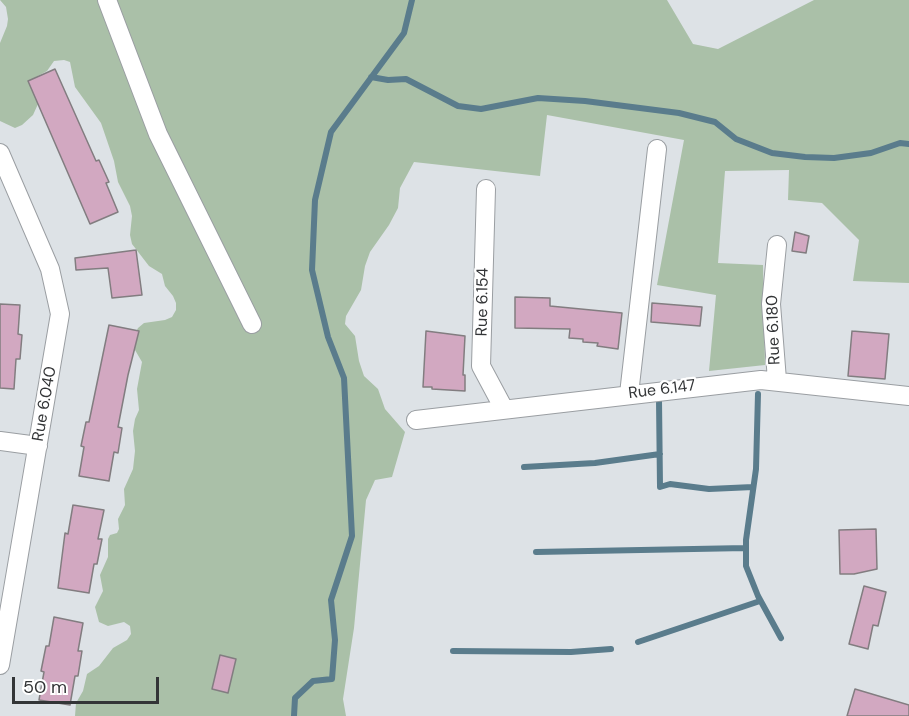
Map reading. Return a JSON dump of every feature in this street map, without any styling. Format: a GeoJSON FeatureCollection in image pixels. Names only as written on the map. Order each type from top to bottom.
{"type":"FeatureCollection","features":[{"type":"Feature","properties":{"kind":"street"},"geometry":{"type":"LineString","coordinates":[[107,0],[158,134],[252,324]]}},
{"type":"Feature","properties":{"kind":"street"},"geometry":{"type":"LineString","coordinates":[[629,394],[657,149]]}},
{"type":"Feature","properties":{"kind":"street","name":"Rue 6.040"},"geometry":{"type":"LineString","coordinates":[[0,153],[50,269],[60,314],[0,664]]}},
{"type":"Feature","properties":{"kind":"street","name":"Rue 6.154"},"geometry":{"type":"LineString","coordinates":[[486,189],[481,366],[504,409]]}},
{"type":"Feature","properties":{"kind":"street","name":"Rue 6.180"},"geometry":{"type":"LineString","coordinates":[[777,245],[771,304],[777,380]]}},
{"type":"Feature","properties":{"kind":"street","name":"Rue 6.147"},"geometry":{"type":"LineString","coordinates":[[416,420],[732,382],[777,380],[909,396]]}},
{"type":"Feature","properties":{"kind":"street"},"geometry":{"type":"LineString","coordinates":[[0,441],[38,446]]}},
{"type":"Feature","properties":{"kind":"green space"},"geometry":{"type":"Polygon","coordinates":[[[0,0],[667,0],[693,44],[718,49],[814,0],[909,0],[909,283],[853,281],[859,240],[822,203],[788,200],[789,170],[725,171],[718,263],[763,265],[765,365],[709,371],[716,295],[657,285],[684,140],[547,115],[540,176],[414,162],[400,188],[398,208],[370,252],[361,290],[346,316],[345,324],[355,336],[364,376],[378,389],[385,409],[405,432],[392,477],[375,480],[366,500],[354,628],[343,699],[346,716],[75,716],[76,703],[83,691],[87,674],[99,666],[113,648],[127,640],[131,634],[130,626],[124,622],[108,626],[99,622],[95,607],[103,591],[100,575],[108,557],[108,539],[119,529],[118,519],[125,505],[124,489],[133,469],[135,451],[133,431],[139,410],[137,389],[142,362],[135,350],[134,336],[144,323],[172,317],[176,310],[176,303],[165,286],[162,274],[149,266],[132,244],[130,206],[118,182],[114,161],[101,123],[75,87],[70,62],[54,61],[47,71],[36,77],[38,104],[33,115],[22,125],[15,128],[0,121],[0,43],[8,19],[6,7],[0,0]]]}},
{"type":"Feature","properties":{"kind":"building"},"geometry":{"type":"Polygon","coordinates":[[[55,69],[96,161],[99,160],[109,182],[106,183],[118,212],[90,224],[28,81],[55,69]]]}},
{"type":"Feature","properties":{"kind":"building"},"geometry":{"type":"Polygon","coordinates":[[[795,232],[809,236],[806,253],[792,251],[795,232]]]}},
{"type":"Feature","properties":{"kind":"building"},"geometry":{"type":"Polygon","coordinates":[[[136,250],[142,295],[112,298],[108,268],[76,270],[75,258],[136,250]]]}},
{"type":"Feature","properties":{"kind":"building"},"geometry":{"type":"Polygon","coordinates":[[[515,297],[550,298],[550,306],[622,313],[618,349],[597,346],[598,343],[583,342],[583,339],[569,338],[570,329],[515,328],[515,297]]]}},
{"type":"Feature","properties":{"kind":"building"},"geometry":{"type":"Polygon","coordinates":[[[652,303],[702,307],[700,326],[651,322],[652,303]]]}},
{"type":"Feature","properties":{"kind":"building"},"geometry":{"type":"Polygon","coordinates":[[[0,304],[20,305],[18,334],[22,335],[20,359],[16,359],[14,389],[0,388],[0,304]]]}},
{"type":"Feature","properties":{"kind":"building"},"geometry":{"type":"Polygon","coordinates":[[[109,325],[139,331],[118,427],[122,428],[118,453],[114,452],[109,481],[79,476],[84,447],[81,446],[86,422],[89,422],[109,325]]]}},
{"type":"Feature","properties":{"kind":"building"},"geometry":{"type":"Polygon","coordinates":[[[426,331],[465,336],[463,375],[465,375],[465,391],[423,387],[426,331]]]}},
{"type":"Feature","properties":{"kind":"building"},"geometry":{"type":"Polygon","coordinates":[[[852,331],[889,334],[885,379],[848,376],[852,331]]]}},
{"type":"Feature","properties":{"kind":"building"},"geometry":{"type":"Polygon","coordinates":[[[73,505],[104,510],[98,539],[102,539],[97,564],[94,564],[89,593],[58,588],[65,533],[68,534],[73,505]]]}},
{"type":"Feature","properties":{"kind":"building"},"geometry":{"type":"Polygon","coordinates":[[[876,529],[877,569],[854,574],[840,574],[839,530],[876,529]]]}},
{"type":"Feature","properties":{"kind":"building"},"geometry":{"type":"Polygon","coordinates":[[[864,586],[886,592],[878,626],[873,625],[868,649],[849,644],[864,586]]]}},
{"type":"Feature","properties":{"kind":"building"},"geometry":{"type":"Polygon","coordinates":[[[54,617],[83,623],[78,651],[82,651],[70,705],[39,700],[44,672],[41,671],[46,646],[49,646],[54,617]]]}},
{"type":"Feature","properties":{"kind":"building"},"geometry":{"type":"Polygon","coordinates":[[[220,655],[236,659],[228,693],[212,689],[220,655]]]}},
{"type":"Feature","properties":{"kind":"building"},"geometry":{"type":"Polygon","coordinates":[[[855,689],[909,705],[909,716],[847,716],[855,689]]]}},
{"type":"Feature","properties":{"kind":"waterway"},"geometry":{"type":"LineString","coordinates":[[294,716],[295,698],[313,681],[332,679],[335,640],[331,600],[352,536],[344,378],[328,337],[312,270],[315,200],[331,132],[404,33],[412,0]]}},
{"type":"Feature","properties":{"kind":"waterway"},"geometry":{"type":"LineString","coordinates":[[371,77],[388,80],[406,79],[458,106],[481,109],[538,98],[585,101],[679,113],[715,122],[736,139],[772,153],[834,158],[871,153],[900,143],[909,144]]}},
{"type":"Feature","properties":{"kind":"waterway"},"geometry":{"type":"LineString","coordinates":[[758,394],[756,469],[746,540],[746,566],[758,596],[781,638]]}},
{"type":"Feature","properties":{"kind":"waterway"},"geometry":{"type":"LineString","coordinates":[[659,400],[660,487],[670,484],[709,489],[753,487]]}},
{"type":"Feature","properties":{"kind":"waterway"},"geometry":{"type":"LineString","coordinates":[[524,467],[595,463],[660,454]]}},
{"type":"Feature","properties":{"kind":"waterway"},"geometry":{"type":"LineString","coordinates":[[536,552],[746,548]]}},
{"type":"Feature","properties":{"kind":"waterway"},"geometry":{"type":"LineString","coordinates":[[638,642],[760,601]]}},
{"type":"Feature","properties":{"kind":"waterway"},"geometry":{"type":"LineString","coordinates":[[453,651],[571,652],[611,649]]}}]}
